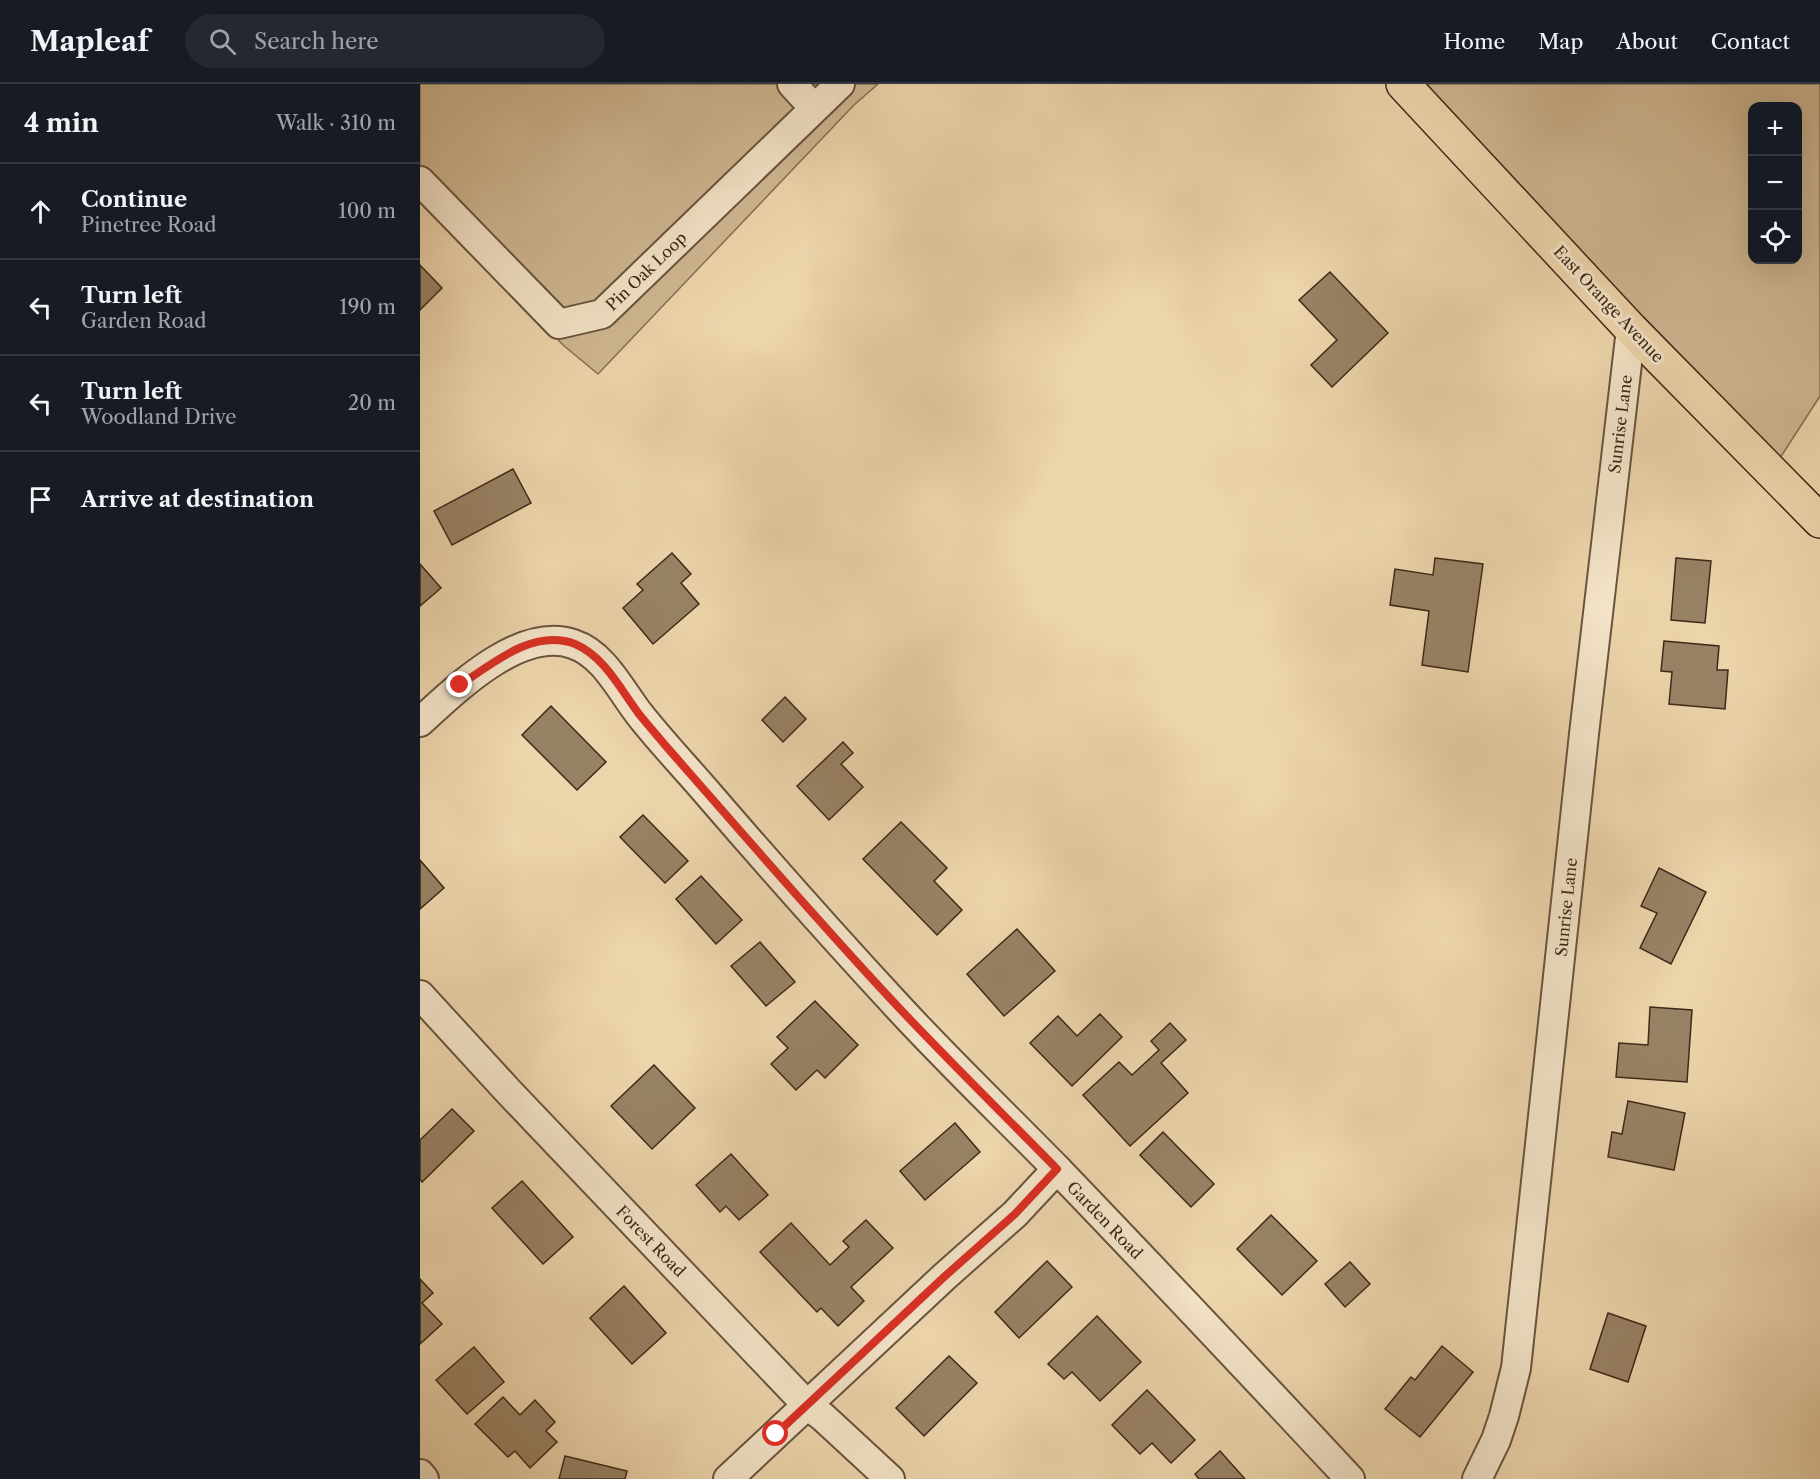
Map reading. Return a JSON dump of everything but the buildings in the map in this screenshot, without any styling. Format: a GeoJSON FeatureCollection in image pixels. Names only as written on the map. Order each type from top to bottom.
{"type":"FeatureCollection","features":[{"type":"Feature","properties":{"kind":"main road","name":"East Orange Avenue"},"geometry":{"type":"LineString","coordinates":[[1403,84],[1631,329],[1820,521]]}},
{"type":"Feature","properties":{"kind":"street"},"geometry":{"type":"LineString","coordinates":[[792,84],[814,108],[840,84]]}},
{"type":"Feature","properties":{"kind":"street","name":"Pin Oak Loop"},"geometry":{"type":"LineString","coordinates":[[420,181],[559,324],[602,314],[814,108]]}},
{"type":"Feature","properties":{"kind":"street","name":"Sunrise Lane"},"geometry":{"type":"LineString","coordinates":[[1477,1479],[1499,1432],[1516,1368],[1584,734],[1631,329]]}},
{"type":"Feature","properties":{"kind":"street","name":"Garden Road"},"geometry":{"type":"LineString","coordinates":[[420,722],[460,685],[505,655],[535,642],[555,640],[586,650],[608,670],[640,715],[793,892],[901,1010],[1057,1169],[1350,1479]]}},
{"type":"Feature","properties":{"kind":"street","name":"Forest Road"},"geometry":{"type":"LineString","coordinates":[[420,995],[508,1091],[807,1405],[890,1479]]}},
{"type":"Feature","properties":{"kind":"street"},"geometry":{"type":"LineString","coordinates":[[728,1479],[944,1277],[1015,1214],[1057,1169]]}},
{"type":"Feature","properties":{"kind":"street"},"geometry":{"type":"LineString","coordinates":[[420,1474],[424,1479]]}},
{"type":"Feature","properties":{"kind":"shaded area"},"geometry":{"type":"Polygon","coordinates":[[[420,84],[878,84],[854,105],[598,374],[563,345],[420,192],[420,84]]]}},
{"type":"Feature","properties":{"kind":"shaded area"},"geometry":{"type":"Polygon","coordinates":[[[1424,84],[1820,84],[1820,396],[1780,458],[1643,318],[1424,84]]]}},
{"type":"Feature","properties":{"kind":"route"},"geometry":{"type":"LineString","coordinates":[[460,685],[505,655],[535,642],[555,640],[586,650],[608,670],[640,715],[793,892],[901,1010],[1057,1169],[1015,1214],[776,1434]]}}]}
